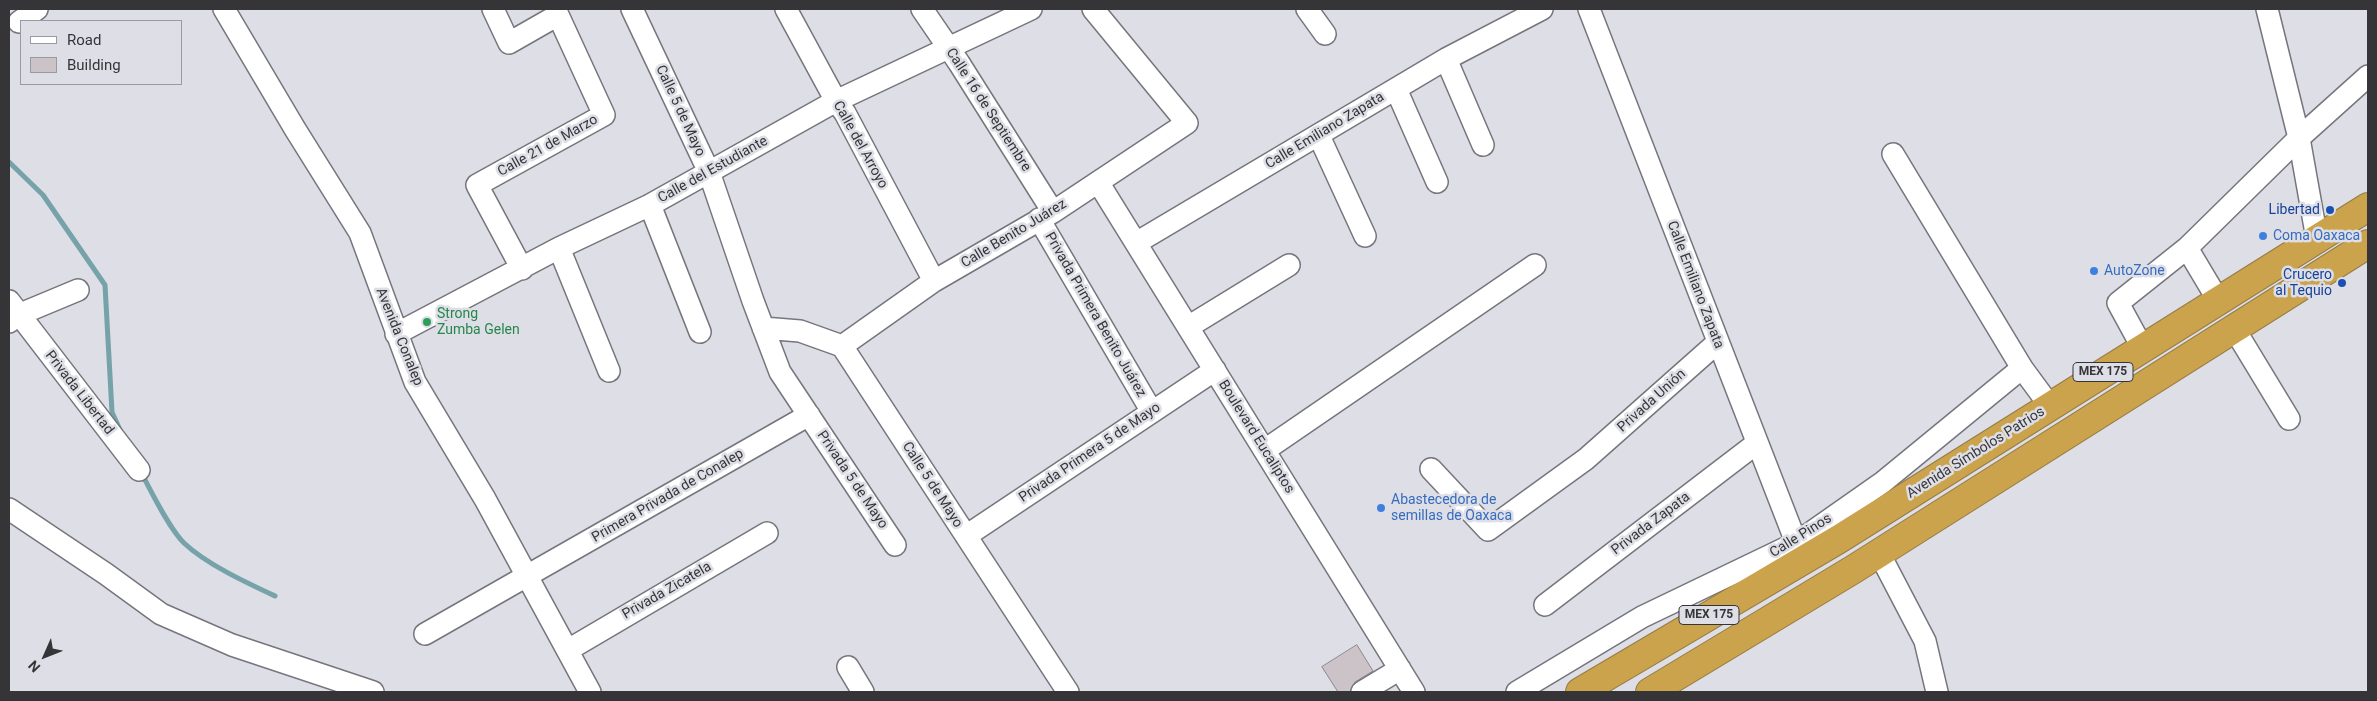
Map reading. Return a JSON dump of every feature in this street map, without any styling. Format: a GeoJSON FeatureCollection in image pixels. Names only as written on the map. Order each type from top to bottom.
{"type":"FeatureCollection","features":[{"type":"Feature","properties":{"kind":"highway","name":"Avenida Símbolos Patrios"},"geometry":{"type":"LineString","coordinates":[[1580,692],[1800,552],[2050,406],[2368,207]]}},
{"type":"Feature","properties":{"kind":"highway","name":"MEX 175"},"geometry":{"type":"LineString","coordinates":[[1650,692],[1879,553],[2235,330],[2368,244]]}},
{"type":"Feature","properties":{"kind":"street"},"geometry":{"type":"LineString","coordinates":[[23,20],[37,9]]}},
{"type":"Feature","properties":{"kind":"street","name":"Avenida Conalep"},"geometry":{"type":"LineString","coordinates":[[224,9],[295,129],[360,233],[415,382],[485,499],[590,692]]}},
{"type":"Feature","properties":{"kind":"street","name":"Calle 21 de Marzo"},"geometry":{"type":"LineString","coordinates":[[493,9],[509,43],[558,15],[604,115],[477,185],[522,269]]}},
{"type":"Feature","properties":{"kind":"street","name":"Calle 5 de Mayo"},"geometry":{"type":"LineString","coordinates":[[632,9],[709,172],[780,372],[809,415]]}},
{"type":"Feature","properties":{"kind":"street","name":"Calle del Arroyo"},"geometry":{"type":"LineString","coordinates":[[786,9],[836,101],[845,113],[934,281]]}},
{"type":"Feature","properties":{"kind":"street","name":"Calle 16 de Septiembre"},"geometry":{"type":"LineString","coordinates":[[922,9],[948,47],[1046,216]]}},
{"type":"Feature","properties":{"kind":"street","name":"Calle del Estudiante"},"geometry":{"type":"LineString","coordinates":[[396,334],[559,248],[650,205],[836,101],[948,47],[994,17],[1031,9]]}},
{"type":"Feature","properties":{"kind":"street","name":"Calle Benito Juárez"},"geometry":{"type":"LineString","coordinates":[[842,346],[934,281],[1046,216],[1186,123],[1093,9]]}},
{"type":"Feature","properties":{"kind":"street"},"geometry":{"type":"LineString","coordinates":[[1307,9],[1325,34]]}},
{"type":"Feature","properties":{"kind":"street","name":"Calle Emiliano Zapata"},"geometry":{"type":"LineString","coordinates":[[1136,243],[1446,60],[1542,9]]}},
{"type":"Feature","properties":{"kind":"street","name":"Calle Emiliano Zapata"},"geometry":{"type":"LineString","coordinates":[[1589,9],[1800,552]]}},
{"type":"Feature","properties":{"kind":"street"},"geometry":{"type":"LineString","coordinates":[[2266,9],[2299,138],[2317,239]]}},
{"type":"Feature","properties":{"kind":"street"},"geometry":{"type":"LineString","coordinates":[[1446,60],[1483,145]]}},
{"type":"Feature","properties":{"kind":"street"},"geometry":{"type":"LineString","coordinates":[[2142,348],[2118,303],[2187,248],[2299,138],[2368,76]]}},
{"type":"Feature","properties":{"kind":"street"},"geometry":{"type":"LineString","coordinates":[[1396,89],[1437,182]]}},
{"type":"Feature","properties":{"kind":"street"},"geometry":{"type":"LineString","coordinates":[[1319,136],[1366,236]]}},
{"type":"Feature","properties":{"kind":"street"},"geometry":{"type":"LineString","coordinates":[[1893,154],[2022,368],[2050,406]]}},
{"type":"Feature","properties":{"kind":"street","name":"Boulevard Eucaliptos"},"geometry":{"type":"LineString","coordinates":[[1098,182],[1414,692]]}},
{"type":"Feature","properties":{"kind":"street"},"geometry":{"type":"LineString","coordinates":[[650,205],[700,332]]}},
{"type":"Feature","properties":{"kind":"street","name":"Privada Primera Benito Juárez"},"geometry":{"type":"LineString","coordinates":[[1046,216],[1152,412]]}},
{"type":"Feature","properties":{"kind":"street"},"geometry":{"type":"LineString","coordinates":[[559,248],[608,371]]}},
{"type":"Feature","properties":{"kind":"street"},"geometry":{"type":"LineString","coordinates":[[2187,248],[2218,300]]}},
{"type":"Feature","properties":{"kind":"street"},"geometry":{"type":"LineString","coordinates":[[1188,327],[1288,265]]}},
{"type":"Feature","properties":{"kind":"street"},"geometry":{"type":"LineString","coordinates":[[1265,450],[1535,265]]}},
{"type":"Feature","properties":{"kind":"street"},"geometry":{"type":"LineString","coordinates":[[12,312],[78,290]]}},
{"type":"Feature","properties":{"kind":"street","name":"Privada Libertad"},"geometry":{"type":"LineString","coordinates":[[12,312],[139,470]]}},
{"type":"Feature","properties":{"kind":"street"},"geometry":{"type":"LineString","coordinates":[[763,328],[800,331],[842,346]]}},
{"type":"Feature","properties":{"kind":"street"},"geometry":{"type":"LineString","coordinates":[[2235,330],[2289,419]]}},
{"type":"Feature","properties":{"kind":"street","name":"Privada Unión"},"geometry":{"type":"LineString","coordinates":[[1431,468],[1488,530],[1586,460],[1718,342]]}},
{"type":"Feature","properties":{"kind":"street","name":"Calle 5 de Mayo"},"geometry":{"type":"LineString","coordinates":[[842,346],[1068,692]]}},
{"type":"Feature","properties":{"kind":"street","name":"Calle Pinos"},"geometry":{"type":"LineString","coordinates":[[1517,692],[1642,617],[1800,552],[2022,368]]}},
{"type":"Feature","properties":{"kind":"street","name":"Privada Primera 5 de Mayo"},"geometry":{"type":"LineString","coordinates":[[966,536],[1215,370]]}},
{"type":"Feature","properties":{"kind":"street","name":"Privada 5 de Mayo"},"geometry":{"type":"LineString","coordinates":[[809,415],[895,545]]}},
{"type":"Feature","properties":{"kind":"street","name":"Primera Privada de Conalep"},"geometry":{"type":"LineString","coordinates":[[426,634],[809,415]]}},
{"type":"Feature","properties":{"kind":"street","name":"Privada Zapata"},"geometry":{"type":"LineString","coordinates":[[1545,605],[1757,443]]}},
{"type":"Feature","properties":{"kind":"street"},"geometry":{"type":"LineString","coordinates":[[9,509],[106,574],[161,614],[232,645],[355,690]]}},
{"type":"Feature","properties":{"kind":"street","name":"Privada Zicatela"},"geometry":{"type":"LineString","coordinates":[[568,650],[767,533]]}},
{"type":"Feature","properties":{"kind":"street"},"geometry":{"type":"LineString","coordinates":[[1879,553],[1925,642],[1937,692]]}},
{"type":"Feature","properties":{"kind":"street"},"geometry":{"type":"LineString","coordinates":[[848,667],[863,692]]}},
{"type":"Feature","properties":{"kind":"street"},"geometry":{"type":"LineString","coordinates":[[1362,692],[1400,669]]}},
{"type":"Feature","properties":{"kind":"building"},"geometry":{"type":"Polygon","coordinates":[[[1357,645],[1373,671],[1355,682],[1350,692],[1338,692],[1322,667],[1357,645]]]}},
{"type":"Feature","properties":{"kind":"waterway"},"geometry":{"type":"LineString","coordinates":[[9,162],[43,195],[105,285],[112,412],[120,430]]}},
{"type":"Feature","properties":{"kind":"waterway"},"geometry":{"type":"LineString","coordinates":[[142,474],[167,520],[184,543],[215,566],[275,596]]}},
{"type":"Feature","properties":{"kind":"place","name":"Libertad"},"geometry":{"type":"Point","coordinates":[2330,210]}},
{"type":"Feature","properties":{"kind":"place","name":"Coma Oaxaca"},"geometry":{"type":"Point","coordinates":[2263,236]}},
{"type":"Feature","properties":{"kind":"place","name":"AutoZone"},"geometry":{"type":"Point","coordinates":[2094,271]}},
{"type":"Feature","properties":{"kind":"place","name":"Crucero al Tequio"},"geometry":{"type":"Point","coordinates":[2342,283]}},
{"type":"Feature","properties":{"kind":"place","name":"Strong Zumba Gelen"},"geometry":{"type":"Point","coordinates":[427,322]}},
{"type":"Feature","properties":{"kind":"place","name":"Abastecedora de semillas de Oaxaca"},"geometry":{"type":"Point","coordinates":[1381,508]}}]}
